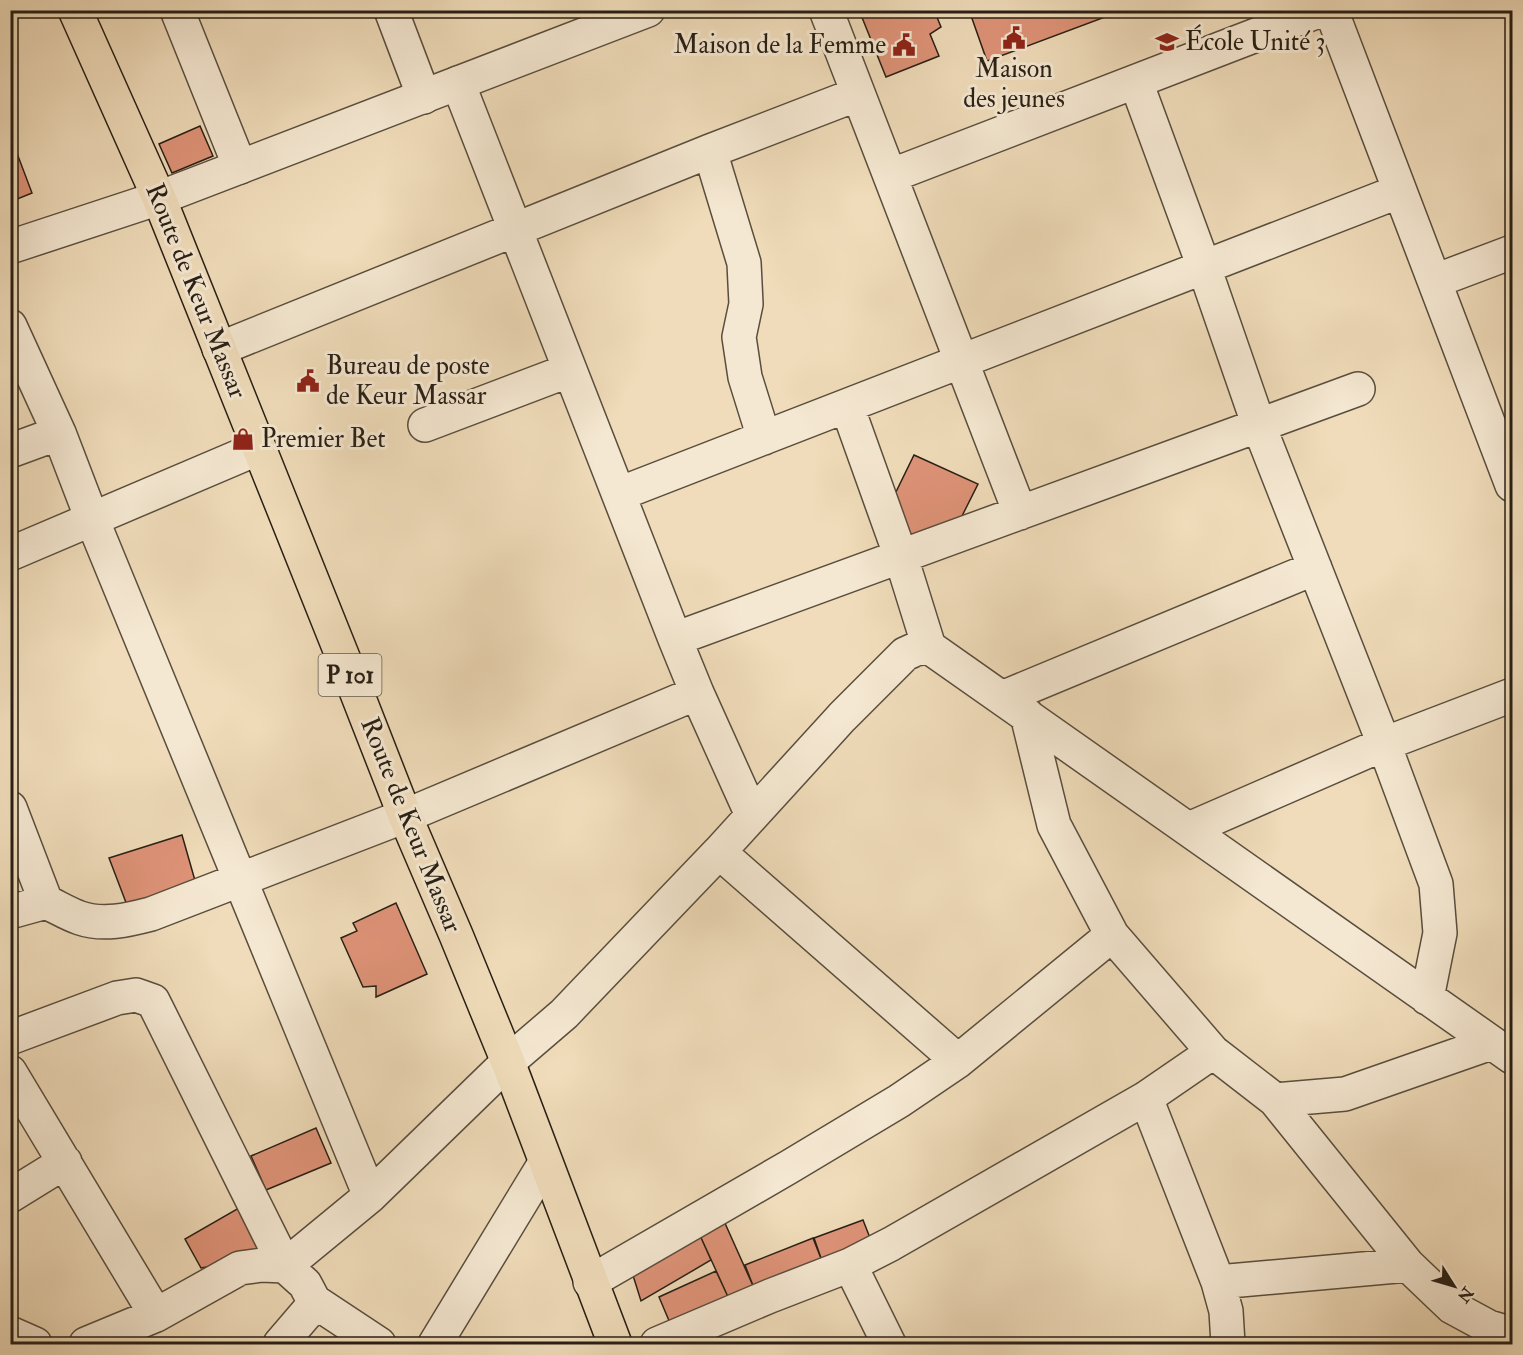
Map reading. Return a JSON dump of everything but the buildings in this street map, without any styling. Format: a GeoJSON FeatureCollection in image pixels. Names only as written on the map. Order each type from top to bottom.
{"type":"FeatureCollection","features":[{"type":"Feature","properties":{"kind":"main road","name":"Route de Keur Massar"},"geometry":{"type":"LineString","coordinates":[[75,10],[159,198],[405,816],[508,1062],[615,1344]]}},
{"type":"Feature","properties":{"kind":"street"},"geometry":{"type":"LineString","coordinates":[[177,10],[240,167]]}},
{"type":"Feature","properties":{"kind":"street"},"geometry":{"type":"LineString","coordinates":[[391,10],[424,96]]}},
{"type":"Feature","properties":{"kind":"street"},"geometry":{"type":"LineString","coordinates":[[10,247],[159,198],[648,10]]}},
{"type":"Feature","properties":{"kind":"street"},"geometry":{"type":"LineString","coordinates":[[826,10],[1020,513]]}},
{"type":"Feature","properties":{"kind":"street"},"geometry":{"type":"LineString","coordinates":[[890,176],[1322,10]]}},
{"type":"Feature","properties":{"kind":"street"},"geometry":{"type":"LineString","coordinates":[[1330,10],[1509,468]]}},
{"type":"Feature","properties":{"kind":"street"},"geometry":{"type":"LineString","coordinates":[[1136,82],[1259,426],[1384,744],[1436,884],[1440,933],[1427,998]]}},
{"type":"Feature","properties":{"kind":"street"},"geometry":{"type":"LineString","coordinates":[[458,83],[675,639],[752,815]]}},
{"type":"Feature","properties":{"kind":"street"},"geometry":{"type":"LineString","coordinates":[[219,349],[710,151],[858,94]]}},
{"type":"Feature","properties":{"kind":"street"},"geometry":{"type":"LineString","coordinates":[[710,151],[744,263],[746,304],[739,338],[745,377],[764,438]]}},
{"type":"Feature","properties":{"kind":"street"},"geometry":{"type":"LineString","coordinates":[[619,494],[1400,191]]}},
{"type":"Feature","properties":{"kind":"street"},"geometry":{"type":"LineString","coordinates":[[1434,281],[1512,252]]}},
{"type":"Feature","properties":{"kind":"street"},"geometry":{"type":"LineString","coordinates":[[10,326],[59,433],[92,519],[370,1196]]}},
{"type":"Feature","properties":{"kind":"street"},"geometry":{"type":"LineString","coordinates":[[425,425],[570,370]]}},
{"type":"Feature","properties":{"kind":"street"},"geometry":{"type":"LineString","coordinates":[[675,639],[1358,389]]}},
{"type":"Feature","properties":{"kind":"street"},"geometry":{"type":"LineString","coordinates":[[847,406],[901,557],[929,647],[1502,1050]]}},
{"type":"Feature","properties":{"kind":"street"},"geometry":{"type":"LineString","coordinates":[[10,451],[59,433]]}},
{"type":"Feature","properties":{"kind":"street"},"geometry":{"type":"LineString","coordinates":[[10,554],[259,448]]}},
{"type":"Feature","properties":{"kind":"street"},"geometry":{"type":"LineString","coordinates":[[1014,706],[1315,568]]}},
{"type":"Feature","properties":{"kind":"street"},"geometry":{"type":"LineString","coordinates":[[86,1344],[156,1315],[240,1268],[262,1265],[285,1266],[370,1196],[508,1062],[564,1014],[719,852],[842,717],[897,662],[916,649],[929,647]]}},
{"type":"Feature","properties":{"kind":"street"},"geometry":{"type":"LineString","coordinates":[[10,912],[46,902],[81,919],[105,922],[127,921],[151,914],[405,816],[697,693]]}},
{"type":"Feature","properties":{"kind":"street"},"geometry":{"type":"LineString","coordinates":[[1189,829],[1384,744],[1512,695]]}},
{"type":"Feature","properties":{"kind":"street"},"geometry":{"type":"LineString","coordinates":[[1014,706],[1054,825],[1112,935],[1213,1052],[1275,1100],[1408,1265],[1452,1308],[1490,1327],[1512,1334]]}},
{"type":"Feature","properties":{"kind":"street"},"geometry":{"type":"LineString","coordinates":[[10,808],[46,902]]}},
{"type":"Feature","properties":{"kind":"street"},"geometry":{"type":"LineString","coordinates":[[719,852],[958,1061]]}},
{"type":"Feature","properties":{"kind":"street"},"geometry":{"type":"LineString","coordinates":[[590,1282],[899,1101],[958,1061],[1112,935]]}},
{"type":"Feature","properties":{"kind":"street"},"geometry":{"type":"LineString","coordinates":[[10,1038],[117,998],[136,995],[153,1000],[285,1266],[305,1284],[314,1301],[379,1344]]}},
{"type":"Feature","properties":{"kind":"street"},"geometry":{"type":"LineString","coordinates":[[1275,1100],[1345,1094],[1502,1050]]}},
{"type":"Feature","properties":{"kind":"street"},"geometry":{"type":"LineString","coordinates":[[657,1344],[850,1265],[1020,1172],[1146,1098],[1213,1052]]}},
{"type":"Feature","properties":{"kind":"street"},"geometry":{"type":"LineString","coordinates":[[10,1072],[156,1315]]}},
{"type":"Feature","properties":{"kind":"street"},"geometry":{"type":"LineString","coordinates":[[1146,1098],[1218,1282],[1226,1311],[1228,1344]]}},
{"type":"Feature","properties":{"kind":"street"},"geometry":{"type":"LineString","coordinates":[[10,1196],[65,1162]]}},
{"type":"Feature","properties":{"kind":"street"},"geometry":{"type":"LineString","coordinates":[[435,1344],[545,1162]]}},
{"type":"Feature","properties":{"kind":"street"},"geometry":{"type":"LineString","coordinates":[[850,1265],[889,1344]]}},
{"type":"Feature","properties":{"kind":"street"},"geometry":{"type":"LineString","coordinates":[[1218,1282],[1408,1265]]}},
{"type":"Feature","properties":{"kind":"street"},"geometry":{"type":"LineString","coordinates":[[280,1344],[310,1309],[314,1301]]}},
{"type":"Feature","properties":{"kind":"street"},"geometry":{"type":"LineString","coordinates":[[10,1333],[34,1344]]}},
{"type":"Feature","properties":{"kind":"place","name":"Maison des jeunes"},"geometry":{"type":"Point","coordinates":[1014,38]}},
{"type":"Feature","properties":{"kind":"place","name":"École Unité 3"},"geometry":{"type":"Point","coordinates":[1167,42]}},
{"type":"Feature","properties":{"kind":"place","name":"Maison de la Femme"},"geometry":{"type":"Point","coordinates":[904,45]}},
{"type":"Feature","properties":{"kind":"place","name":"Bureau de poste de Keur Massar"},"geometry":{"type":"Point","coordinates":[308,381]}},
{"type":"Feature","properties":{"kind":"place","name":"Premier Bet"},"geometry":{"type":"Point","coordinates":[243,439]}}]}
